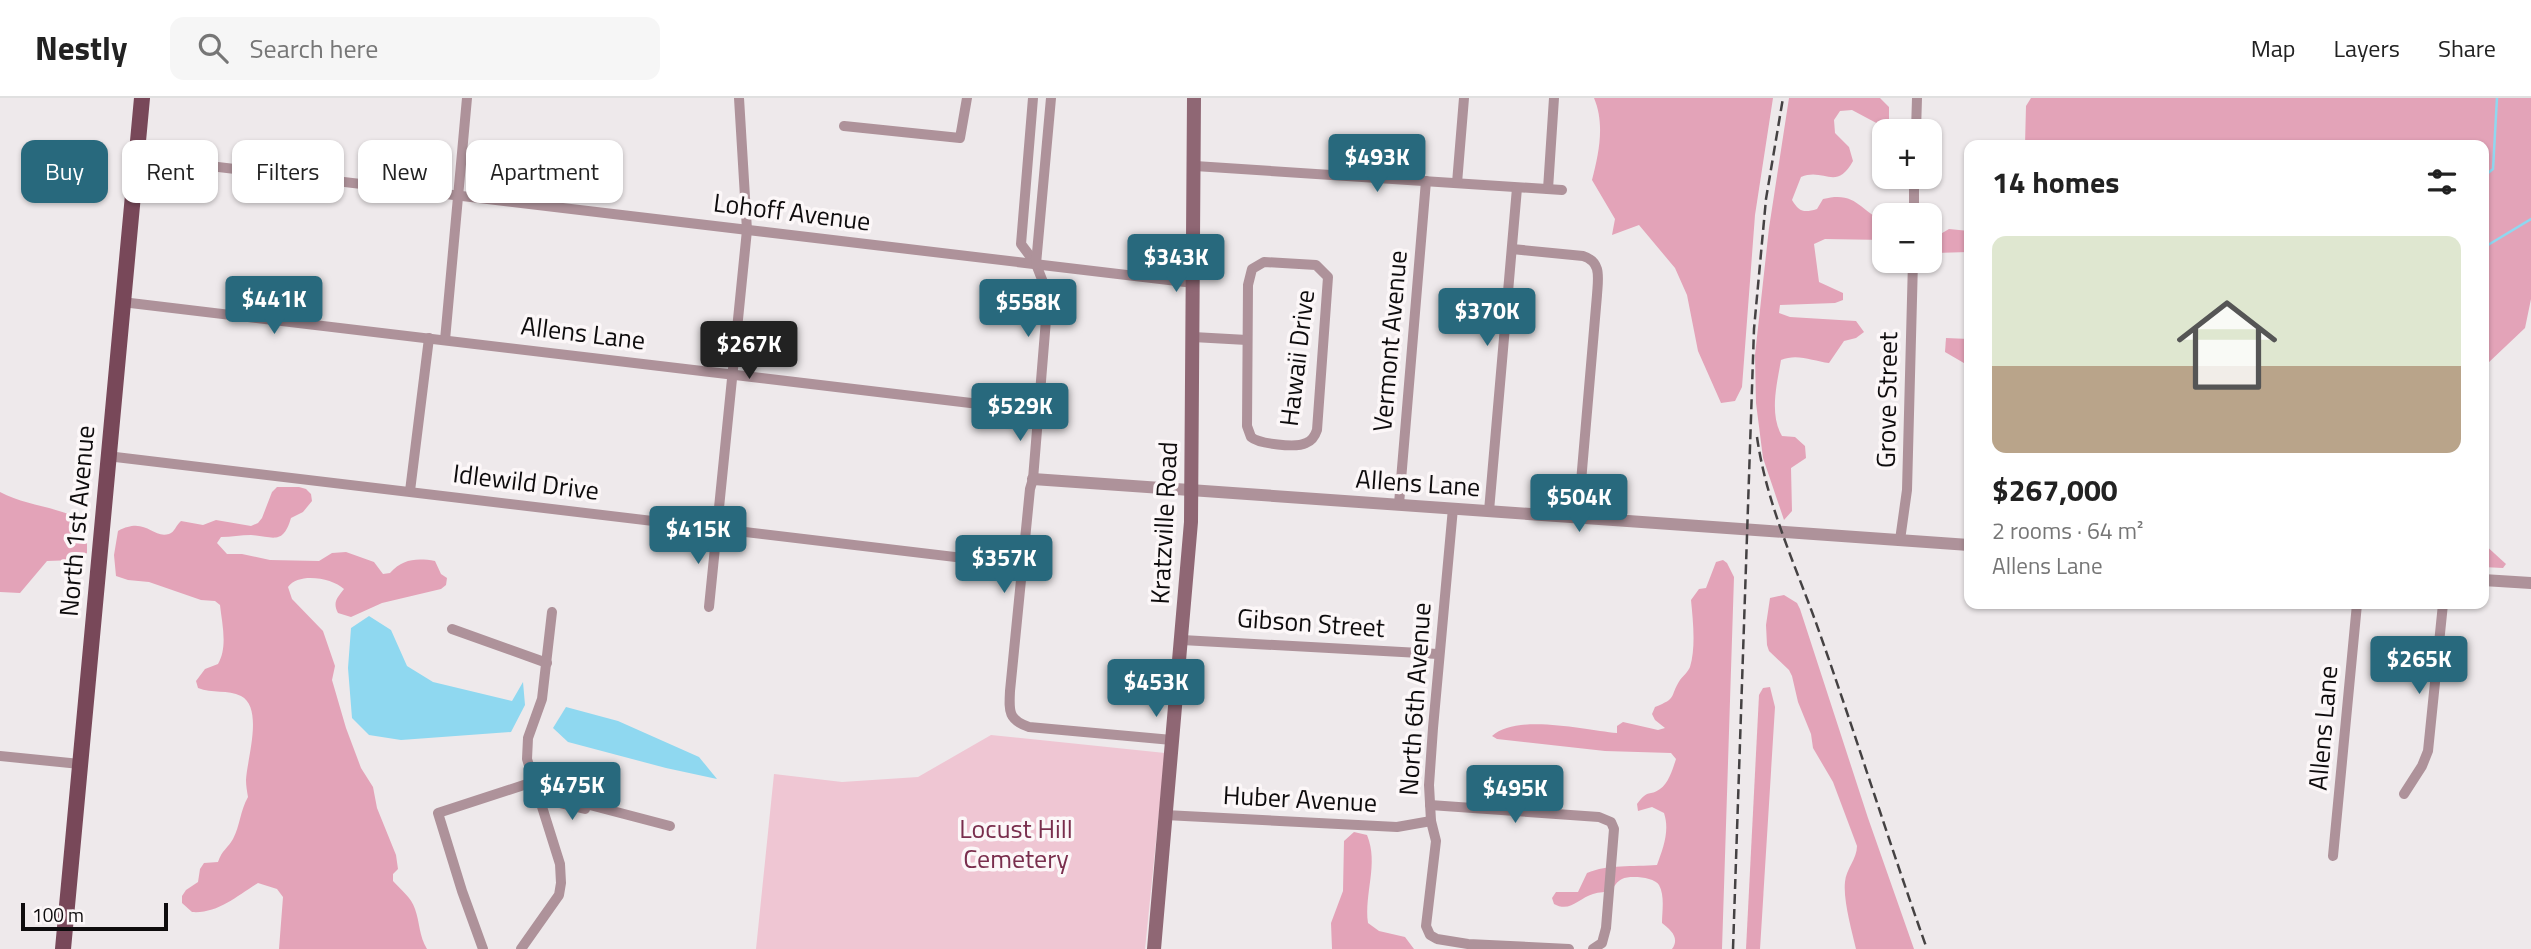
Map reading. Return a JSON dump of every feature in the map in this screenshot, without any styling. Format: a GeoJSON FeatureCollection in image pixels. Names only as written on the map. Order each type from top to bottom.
{"type":"FeatureCollection","features":[{"type":"Feature","properties":{"kind":"main road","name":"North 1st Avenue"},"geometry":{"type":"LineString","coordinates":[[136,140],[142,98]]}},
{"type":"Feature","properties":{"kind":"main road","name":"Kratzville Road"},"geometry":{"type":"LineString","coordinates":[[1154,949],[1189,556],[1192,491],[1195,98]]}},
{"type":"Feature","properties":{"kind":"main road","name":"North 1st Avenue"},"geometry":{"type":"LineString","coordinates":[[63,949],[130,203]]}},
{"type":"Feature","properties":{"kind":"street"},"geometry":{"type":"LineString","coordinates":[[445,340],[467,98]]}},
{"type":"Feature","properties":{"kind":"street"},"geometry":{"type":"LineString","coordinates":[[709,607],[747,230],[739,98]]}},
{"type":"Feature","properties":{"kind":"street"},"geometry":{"type":"LineString","coordinates":[[844,126],[960,138],[967,98]]}},
{"type":"Feature","properties":{"kind":"street"},"geometry":{"type":"LineString","coordinates":[[1033,98],[1021,244],[1036,264],[1048,295],[1033,479],[1010,691],[1011,714],[1018,723],[1029,727],[1172,740]]}},
{"type":"Feature","properties":{"kind":"street"},"geometry":{"type":"LineString","coordinates":[[1036,264],[1051,98]]}},
{"type":"Feature","properties":{"kind":"street"},"geometry":{"type":"LineString","coordinates":[[1457,183],[1464,98]]}},
{"type":"Feature","properties":{"kind":"street"},"geometry":{"type":"LineString","coordinates":[[1548,189],[1554,98]]}},
{"type":"Feature","properties":{"kind":"street"},"geometry":{"type":"LineString","coordinates":[[1916,119],[1917,98]]}},
{"type":"Feature","properties":{"kind":"street"},"geometry":{"type":"LineString","coordinates":[[1195,166],[1562,190]]}},
{"type":"Feature","properties":{"kind":"street","name":"Lohoff Avenue"},"geometry":{"type":"LineString","coordinates":[[218,167],[1194,283]]}},
{"type":"Feature","properties":{"kind":"street","name":"Vermont Avenue"},"geometry":{"type":"LineString","coordinates":[[1399,504],[1426,181]]}},
{"type":"Feature","properties":{"kind":"street"},"geometry":{"type":"LineString","coordinates":[[1489,511],[1517,188]]}},
{"type":"Feature","properties":{"kind":"street"},"geometry":{"type":"LineString","coordinates":[[1512,249],[1583,256],[1592,260],[1598,272],[1578,517]]}},
{"type":"Feature","properties":{"kind":"street","name":"Hawaii Drive"},"geometry":{"type":"LineString","coordinates":[[1271,261],[1321,267],[1329,282],[1317,430],[1307,443],[1261,443],[1249,434],[1247,340],[1249,276],[1257,265],[1271,261]]}},
{"type":"Feature","properties":{"kind":"street","name":"Grove Street"},"geometry":{"type":"LineString","coordinates":[[1900,540],[1908,490],[1913,273]]}},
{"type":"Feature","properties":{"kind":"street","name":"Allens Lane"},"geometry":{"type":"LineString","coordinates":[[122,302],[1038,411]]}},
{"type":"Feature","properties":{"kind":"street","name":"Hawaii Drive"},"geometry":{"type":"LineString","coordinates":[[1193,337],[1247,340]]}},
{"type":"Feature","properties":{"kind":"street"},"geometry":{"type":"LineString","coordinates":[[410,491],[429,338]]}},
{"type":"Feature","properties":{"kind":"street","name":"Idlewild Drive"},"geometry":{"type":"LineString","coordinates":[[107,456],[1022,565]]}},
{"type":"Feature","properties":{"kind":"street","name":"Allens Lane"},"geometry":{"type":"LineString","coordinates":[[1033,479],[1964,545]]}},
{"type":"Feature","properties":{"kind":"street","name":"North 6th Avenue"},"geometry":{"type":"LineString","coordinates":[[1453,508],[1438,654],[1430,805],[1436,841],[1426,919],[1428,933],[1437,939],[1451,942],[1569,949]]}},
{"type":"Feature","properties":{"kind":"street"},"geometry":{"type":"LineString","coordinates":[[2489,580],[2531,583]]}},
{"type":"Feature","properties":{"kind":"street","name":"Allens Lane"},"geometry":{"type":"LineString","coordinates":[[2333,856],[2357,609]]}},
{"type":"Feature","properties":{"kind":"street"},"geometry":{"type":"LineString","coordinates":[[2404,794],[2428,751],[2442,609]]}},
{"type":"Feature","properties":{"kind":"street"},"geometry":{"type":"LineString","coordinates":[[521,949],[559,895],[561,883],[560,864],[527,759],[527,744],[540,709],[552,612]]}},
{"type":"Feature","properties":{"kind":"street"},"geometry":{"type":"LineString","coordinates":[[452,629],[547,663]]}},
{"type":"Feature","properties":{"kind":"street","name":"Gibson Street"},"geometry":{"type":"LineString","coordinates":[[1182,640],[1438,654]]}},
{"type":"Feature","properties":{"kind":"street"},"geometry":{"type":"LineString","coordinates":[[0,756],[80,764]]}},
{"type":"Feature","properties":{"kind":"street"},"geometry":{"type":"LineString","coordinates":[[483,949],[438,813],[533,782]]}},
{"type":"Feature","properties":{"kind":"street"},"geometry":{"type":"LineString","coordinates":[[538,798],[585,809],[586,804],[670,826]]}},
{"type":"Feature","properties":{"kind":"street"},"geometry":{"type":"LineString","coordinates":[[1430,805],[1576,814],[1607,819],[1614,829],[1604,939],[1593,949]]}},
{"type":"Feature","properties":{"kind":"street","name":"Huber Avenue"},"geometry":{"type":"LineString","coordinates":[[1165,815],[1397,827],[1431,821]]}},
{"type":"Feature","properties":{"kind":"green space","name":"Locust Hill Cemetery"},"geometry":{"type":"Polygon","coordinates":[[[991,735],[1165,753],[1145,949],[756,949],[774,774],[842,782],[918,777],[991,735]]]}},
{"type":"Feature","properties":{"kind":"shaded area"},"geometry":{"type":"Polygon","coordinates":[[[1594,98],[1773,98],[1755,215],[1742,387],[1735,401],[1721,403],[1698,351],[1687,295],[1675,268],[1639,225],[1612,235],[1615,219],[1592,180],[1599,149],[1600,128],[1594,98]]]}},
{"type":"Feature","properties":{"kind":"shaded area"},"geometry":{"type":"Polygon","coordinates":[[[1789,98],[1880,98],[1889,107],[1889,119],[1872,121],[1852,110],[1840,111],[1834,120],[1835,133],[1849,147],[1853,161],[1847,170],[1835,177],[1801,177],[1792,200],[1797,207],[1805,211],[1817,209],[1823,199],[1844,197],[1851,200],[1872,214],[1872,240],[1825,239],[1814,244],[1819,282],[1843,293],[1843,300],[1835,303],[1780,305],[1779,313],[1790,317],[1856,321],[1864,332],[1856,338],[1844,341],[1829,363],[1799,357],[1781,360],[1775,399],[1778,427],[1782,436],[1795,437],[1805,446],[1806,458],[1791,468],[1792,511],[1784,520],[1763,458],[1756,403],[1755,355],[1769,228],[1789,98]]]}},
{"type":"Feature","properties":{"kind":"shaded area"},"geometry":{"type":"Polygon","coordinates":[[[2031,98],[2531,98],[2531,299],[2525,328],[2489,362],[2489,140],[2025,140],[2026,106],[2031,98]]]}},
{"type":"Feature","properties":{"kind":"shaded area"},"geometry":{"type":"Polygon","coordinates":[[[1949,229],[1964,230],[1964,252],[1942,253],[1942,233],[1949,229]]]}},
{"type":"Feature","properties":{"kind":"shaded area"},"geometry":{"type":"Polygon","coordinates":[[[1946,338],[1964,339],[1964,363],[1945,352],[1946,338]]]}},
{"type":"Feature","properties":{"kind":"shaded area"},"geometry":{"type":"Polygon","coordinates":[[[277,487],[306,489],[311,494],[312,501],[303,512],[291,518],[281,536],[221,537],[217,543],[227,554],[270,560],[319,561],[332,553],[346,552],[374,562],[383,574],[390,573],[405,562],[428,560],[435,561],[441,574],[447,578],[446,585],[441,589],[382,603],[351,617],[338,613],[336,609],[337,600],[344,589],[339,585],[307,578],[293,582],[288,587],[292,599],[323,631],[335,666],[332,680],[346,728],[361,768],[373,787],[377,808],[396,855],[398,869],[393,874],[393,881],[413,905],[427,949],[279,949],[283,897],[277,889],[258,883],[210,910],[192,912],[182,903],[186,890],[198,882],[204,863],[218,862],[235,834],[248,797],[246,780],[252,711],[241,696],[198,688],[196,681],[205,669],[218,664],[223,650],[220,605],[215,601],[201,600],[149,582],[116,576],[114,555],[118,531],[135,526],[163,535],[173,532],[181,521],[203,525],[216,520],[251,526],[262,518],[272,492],[277,487]]]}},
{"type":"Feature","properties":{"kind":"shaded area"},"geometry":{"type":"Polygon","coordinates":[[[0,492],[67,514],[87,524],[87,553],[75,560],[47,561],[20,593],[0,592],[0,492]]]}},
{"type":"Feature","properties":{"kind":"shaded area"},"geometry":{"type":"Polygon","coordinates":[[[2489,548],[2506,564],[2503,568],[2489,567],[2489,548]]]}},
{"type":"Feature","properties":{"kind":"shaded area"},"geometry":{"type":"Polygon","coordinates":[[[1723,560],[1734,577],[1722,949],[1672,949],[1675,938],[1662,923],[1661,889],[1652,880],[1626,878],[1619,881],[1611,891],[1593,894],[1565,907],[1554,904],[1552,898],[1556,892],[1578,892],[1587,873],[1595,870],[1657,865],[1666,833],[1664,813],[1652,807],[1638,811],[1637,804],[1644,796],[1666,783],[1676,759],[1671,753],[1605,751],[1497,739],[1492,736],[1503,729],[1534,724],[1617,733],[1617,726],[1623,722],[1658,730],[1665,728],[1652,714],[1655,707],[1670,699],[1690,667],[1693,643],[1691,600],[1699,589],[1706,588],[1716,562],[1723,560]]]}},
{"type":"Feature","properties":{"kind":"shaded area"},"geometry":{"type":"Polygon","coordinates":[[[1784,595],[1797,603],[1800,609],[1914,949],[1856,949],[1845,889],[1846,877],[1857,846],[1833,782],[1813,748],[1792,676],[1769,651],[1767,645],[1766,625],[1770,598],[1784,595]]]}},
{"type":"Feature","properties":{"kind":"shaded area"},"geometry":{"type":"Polygon","coordinates":[[[1770,687],[1775,707],[1760,949],[1746,949],[1759,695],[1763,688],[1770,687]]]}},
{"type":"Feature","properties":{"kind":"shaded area"},"geometry":{"type":"Polygon","coordinates":[[[1354,832],[1367,835],[1372,857],[1368,923],[1379,931],[1405,937],[1414,949],[1332,949],[1331,923],[1343,891],[1344,841],[1354,832]]]}},
{"type":"Feature","properties":{"kind":"water"},"geometry":{"type":"Polygon","coordinates":[[[369,616],[391,630],[407,666],[433,682],[512,701],[523,682],[525,705],[511,732],[401,740],[369,735],[352,718],[348,668],[351,628],[369,616]]]}},
{"type":"Feature","properties":{"kind":"water"},"geometry":{"type":"Polygon","coordinates":[[[566,707],[618,721],[699,757],[717,779],[568,742],[553,728],[566,707]]]}},
{"type":"Feature","properties":{"kind":"waterway"},"geometry":{"type":"LineString","coordinates":[[2489,172],[2493,169],[2497,98]]}},
{"type":"Feature","properties":{"kind":"waterway"},"geometry":{"type":"LineString","coordinates":[[2489,244],[2531,219]]}},
{"type":"Feature","properties":{"kind":"railway"},"geometry":{"type":"LineString","coordinates":[[1733,949],[1754,329],[1766,199],[1783,98]]}},
{"type":"Feature","properties":{"kind":"railway"},"geometry":{"type":"LineString","coordinates":[[1757,437],[1761,461],[1781,530],[1815,620],[1927,949]]}}]}
